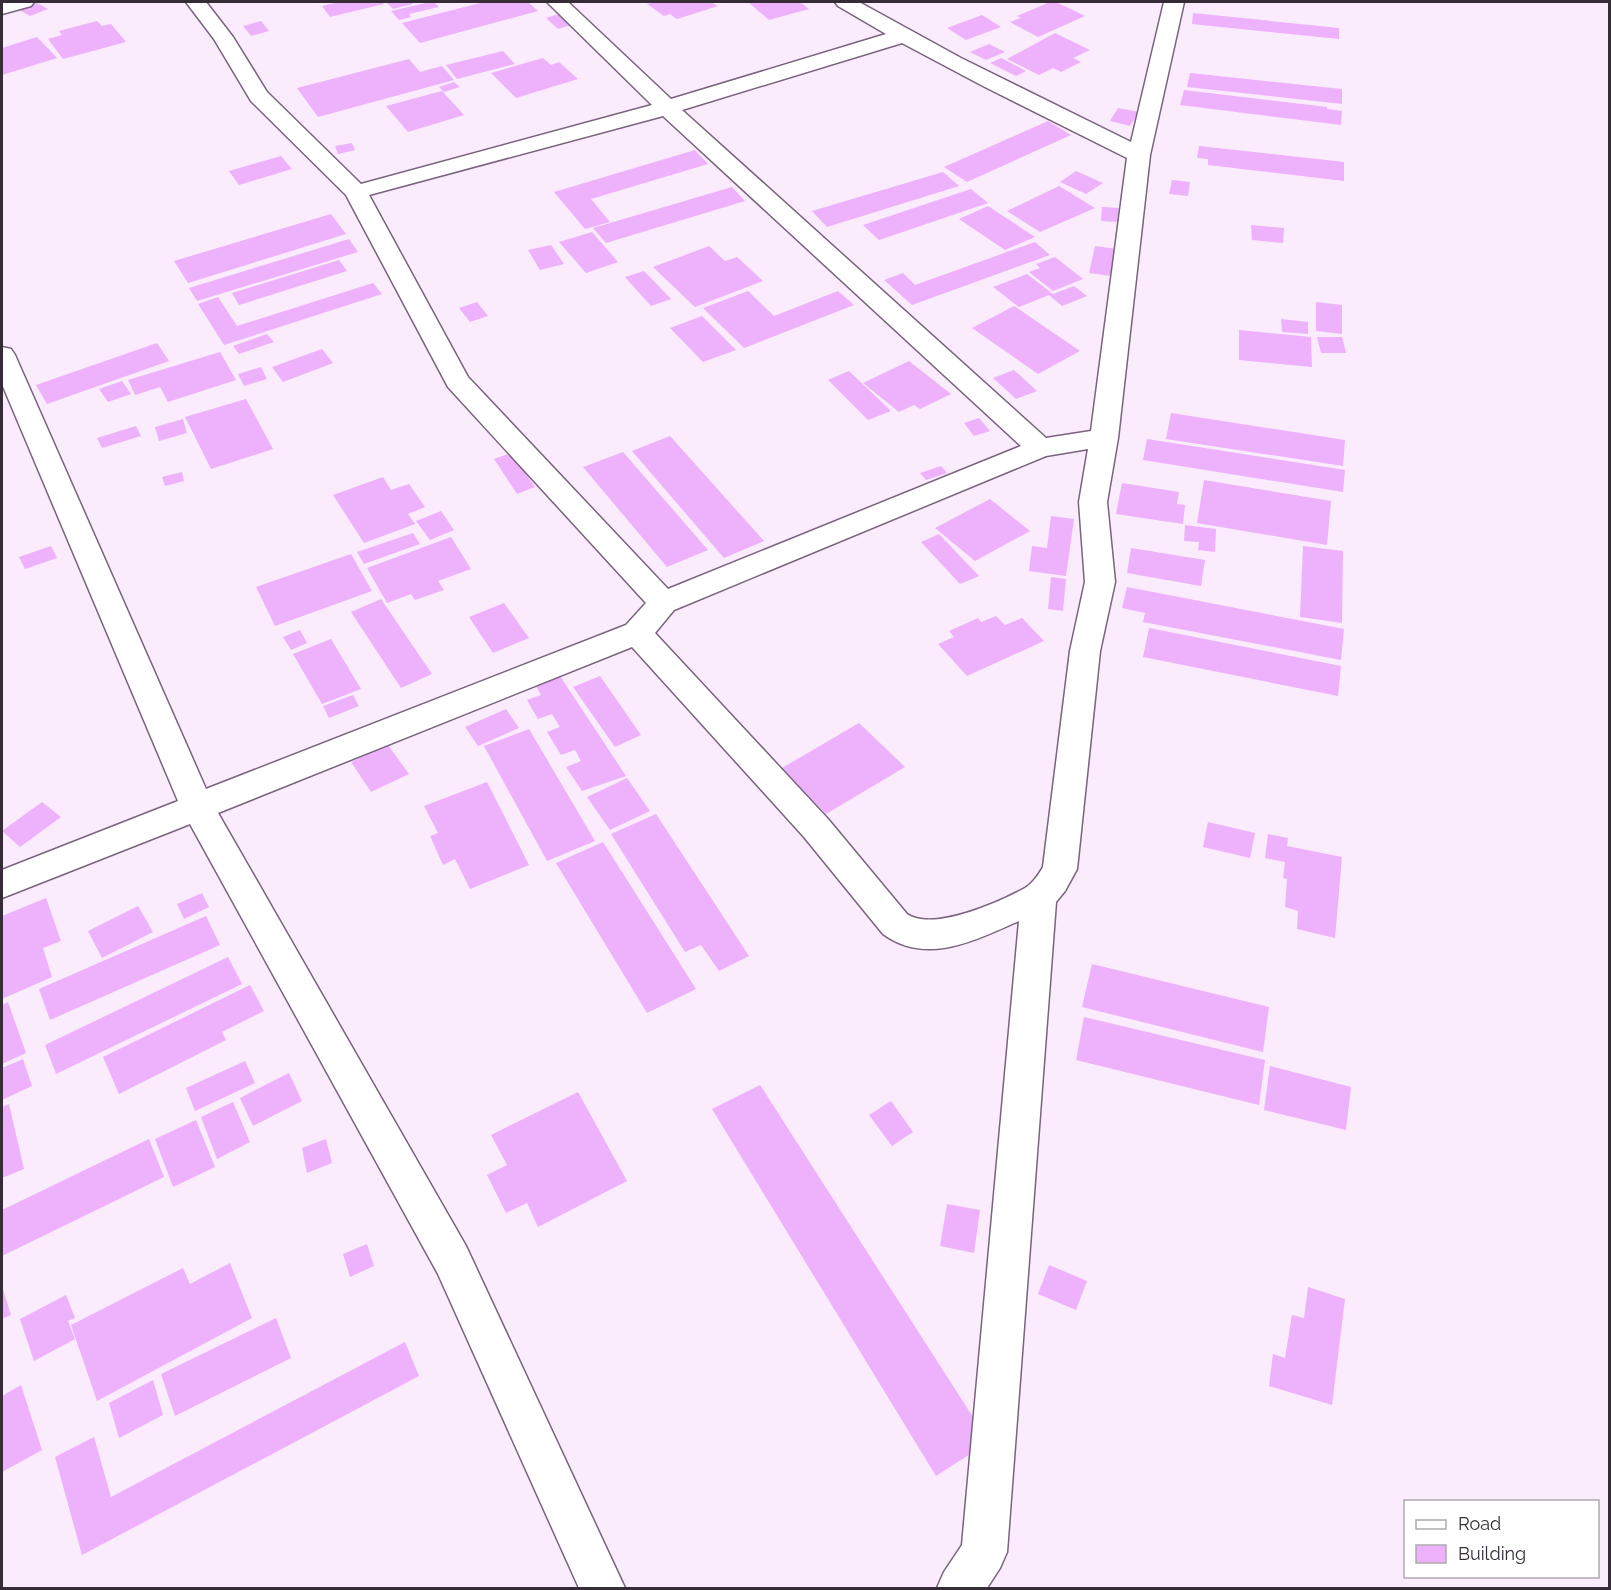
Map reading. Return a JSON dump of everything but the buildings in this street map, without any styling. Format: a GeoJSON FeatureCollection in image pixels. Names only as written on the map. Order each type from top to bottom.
{"type":"FeatureCollection","features":[{"type":"Feature","properties":{"kind":"street"},"geometry":{"type":"LineString","coordinates":[[2,8],[24,2]]}},
{"type":"Feature","properties":{"kind":"street"},"geometry":{"type":"LineString","coordinates":[[196,2],[223,37],[259,96],[356,192],[457,381],[663,603]]}},
{"type":"Feature","properties":{"kind":"street"},"geometry":{"type":"LineString","coordinates":[[556,2],[802,235],[1040,448]]}},
{"type":"Feature","properties":{"kind":"street"},"geometry":{"type":"LineString","coordinates":[[844,2],[985,80],[1139,155]]}},
{"type":"Feature","properties":{"kind":"street"},"geometry":{"type":"LineString","coordinates":[[638,633],[816,828],[895,924],[909,934],[930,935],[963,930],[1039,897],[1053,881],[1060,869],[1085,651],[1100,582],[1093,502],[1104,438],[1139,155],[1174,2]]}},
{"type":"Feature","properties":{"kind":"street"},"geometry":{"type":"LineString","coordinates":[[356,192],[666,108],[903,36]]}},
{"type":"Feature","properties":{"kind":"street"},"geometry":{"type":"LineString","coordinates":[[2,355],[197,806],[452,1260],[602,1588]]}},
{"type":"Feature","properties":{"kind":"street"},"geometry":{"type":"LineString","coordinates":[[2,884],[638,633],[663,603],[1040,448],[1104,438]]}},
{"type":"Feature","properties":{"kind":"street"},"geometry":{"type":"LineString","coordinates":[[960,1588],[984,1552],[1039,897]]}}]}
